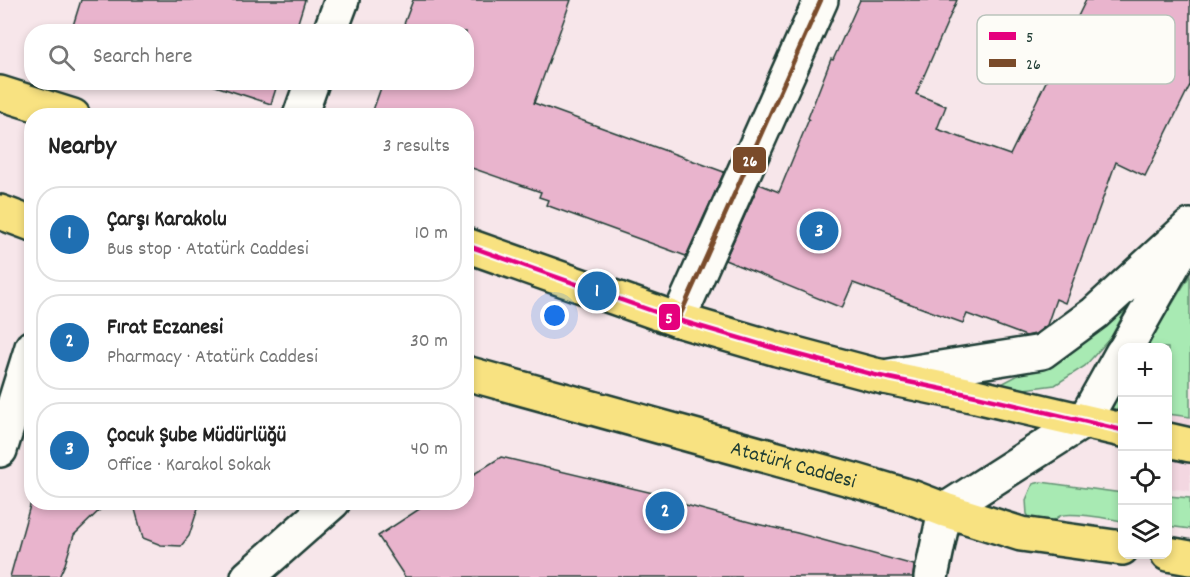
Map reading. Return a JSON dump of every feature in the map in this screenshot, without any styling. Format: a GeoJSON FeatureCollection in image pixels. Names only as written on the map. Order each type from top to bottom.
{"type":"FeatureCollection","features":[{"type":"Feature","properties":{"kind":"main road"},"geometry":{"type":"LineString","coordinates":[[0,93],[48,108]]}},
{"type":"Feature","properties":{"kind":"main road"},"geometry":{"type":"LineString","coordinates":[[0,212],[24,221]]}},
{"type":"Feature","properties":{"kind":"main road"},"geometry":{"type":"LineString","coordinates":[[474,248],[678,320],[777,349],[883,377],[1118,429]]}},
{"type":"Feature","properties":{"kind":"main road","name":"Atatürk Caddesi"},"geometry":{"type":"LineString","coordinates":[[474,379],[857,481],[1021,534],[1118,547]]}},
{"type":"Feature","properties":{"kind":"main road"},"geometry":{"type":"LineString","coordinates":[[1172,441],[1190,445]]}},
{"type":"Feature","properties":{"kind":"main road"},"geometry":{"type":"LineString","coordinates":[[1172,556],[1190,558]]}},
{"type":"Feature","properties":{"kind":"street"},"geometry":{"type":"LineString","coordinates":[[333,24],[342,0]]}},
{"type":"Feature","properties":{"kind":"street"},"geometry":{"type":"LineString","coordinates":[[678,320],[821,0]]}},
{"type":"Feature","properties":{"kind":"street"},"geometry":{"type":"LineString","coordinates":[[303,108],[309,90]]}},
{"type":"Feature","properties":{"kind":"street"},"geometry":{"type":"LineString","coordinates":[[883,377],[1042,352],[1095,313],[1190,226]]}},
{"type":"Feature","properties":{"kind":"street"},"geometry":{"type":"LineString","coordinates":[[1129,343],[1190,234]]}},
{"type":"Feature","properties":{"kind":"street"},"geometry":{"type":"LineString","coordinates":[[931,577],[945,510],[1084,421],[1118,360]]}},
{"type":"Feature","properties":{"kind":"street"},"geometry":{"type":"LineString","coordinates":[[0,450],[24,373]]}},
{"type":"Feature","properties":{"kind":"street"},"geometry":{"type":"LineString","coordinates":[[249,577],[282,563],[326,510]]}},
{"type":"Feature","properties":{"kind":"shaded area"},"geometry":{"type":"Polygon","coordinates":[[[1190,324],[1190,491],[1172,489],[1172,370],[1190,324]]]}},
{"type":"Feature","properties":{"kind":"green space"},"geometry":{"type":"Polygon","coordinates":[[[1190,275],[1190,417],[1172,415],[1172,343],[1148,343],[1190,275]]]}},
{"type":"Feature","properties":{"kind":"green space"},"geometry":{"type":"Polygon","coordinates":[[[1131,300],[1111,337],[1085,366],[1055,385],[1024,389],[992,389],[1062,352],[1131,300]]]}},
{"type":"Feature","properties":{"kind":"green space"},"geometry":{"type":"Polygon","coordinates":[[[1118,394],[1118,409],[1110,408],[1118,394]]]}},
{"type":"Feature","properties":{"kind":"green space"},"geometry":{"type":"Polygon","coordinates":[[[1041,482],[1118,492],[1118,520],[1072,514],[1060,516],[1048,524],[1030,518],[1027,514],[1026,500],[1033,484],[1041,482]]]}},
{"type":"Feature","properties":{"kind":"green space"},"geometry":{"type":"Polygon","coordinates":[[[1172,496],[1190,498],[1190,529],[1172,527],[1172,496]]]}},
{"type":"Feature","properties":{"kind":"building"},"geometry":{"type":"Polygon","coordinates":[[[81,0],[305,0],[298,24],[74,24],[81,0]]]}},
{"type":"Feature","properties":{"kind":"building"},"geometry":{"type":"Polygon","coordinates":[[[413,0],[571,0],[534,103],[724,172],[686,256],[546,205],[548,200],[539,197],[541,192],[474,169],[474,108],[374,108],[380,90],[474,90],[474,24],[404,24],[413,0]]]}},
{"type":"Feature","properties":{"kind":"building"},"geometry":{"type":"Polygon","coordinates":[[[860,0],[957,0],[916,94],[946,106],[937,129],[1010,155],[1045,84],[1175,84],[1175,15],[1079,15],[1086,0],[1190,0],[1190,85],[1145,176],[1116,162],[1065,303],[1056,299],[1047,325],[1035,334],[1026,336],[967,314],[963,323],[853,283],[842,308],[725,260],[759,184],[779,192],[831,59],[833,60],[860,0]]]}},
{"type":"Feature","properties":{"kind":"building"},"geometry":{"type":"Polygon","coordinates":[[[228,90],[275,90],[271,104],[228,90]]]}},
{"type":"Feature","properties":{"kind":"building"},"geometry":{"type":"Polygon","coordinates":[[[501,457],[653,493],[652,496],[914,565],[913,577],[405,577],[378,536],[418,510],[474,510],[474,474],[501,457]]]}},
{"type":"Feature","properties":{"kind":"building"},"geometry":{"type":"Polygon","coordinates":[[[29,510],[100,510],[74,535],[59,577],[10,577],[29,510]]]}},
{"type":"Feature","properties":{"kind":"building"},"geometry":{"type":"Polygon","coordinates":[[[135,510],[197,510],[189,536],[181,546],[161,545],[143,538],[135,510]]]}},
{"type":"Feature","properties":{"kind":"transit line","name":"26"},"geometry":{"type":"LineString","coordinates":[[678,320],[821,0]]}},
{"type":"Feature","properties":{"kind":"transit line","name":"5"},"geometry":{"type":"LineString","coordinates":[[474,248],[678,320],[777,349],[875,375],[1118,429]]}},
{"type":"Feature","properties":{"kind":"place","name":"Çocuk Şube Müdürlüğü"},"geometry":{"type":"Point","coordinates":[819,231]}},
{"type":"Feature","properties":{"kind":"place","name":"Çarşı Karakolu"},"geometry":{"type":"Point","coordinates":[597,291]}},
{"type":"Feature","properties":{"kind":"place","name":"Fırat Eczanesi"},"geometry":{"type":"Point","coordinates":[665,511]}}]}
